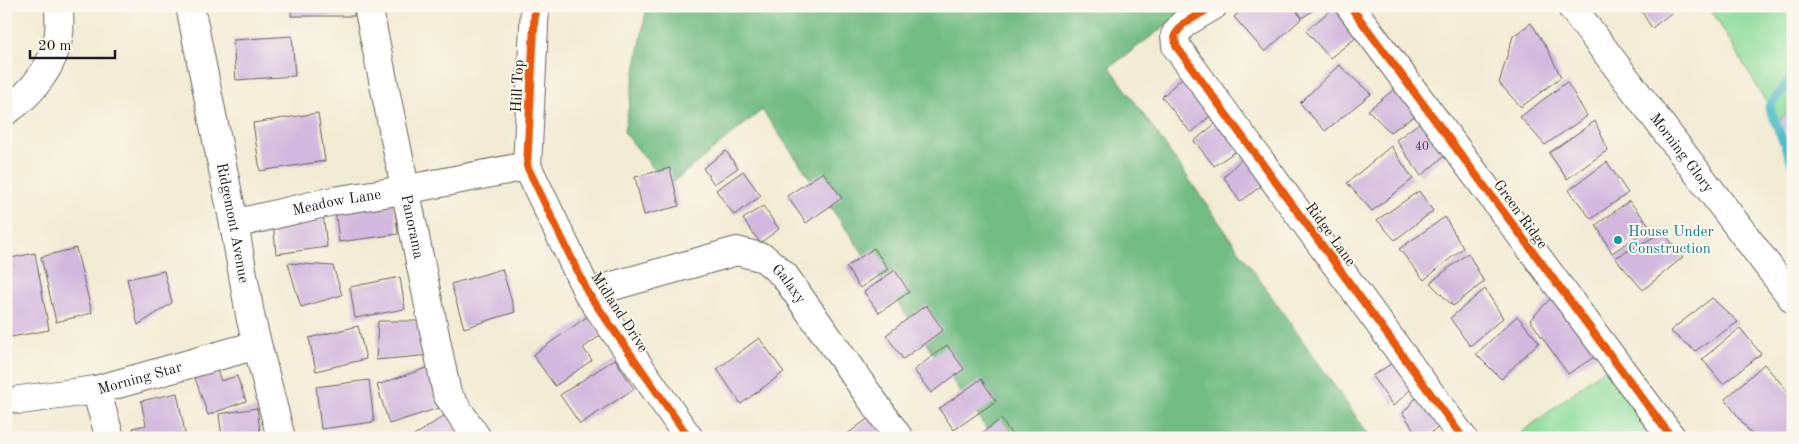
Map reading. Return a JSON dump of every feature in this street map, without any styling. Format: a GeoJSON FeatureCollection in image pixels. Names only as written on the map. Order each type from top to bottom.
{"type":"FeatureCollection","features":[{"type":"Feature","properties":{"kind":"street"},"geometry":{"type":"LineString","coordinates":[[6,111],[19,102],[38,81],[52,57],[59,34],[59,6]]}},
{"type":"Feature","properties":{"kind":"street","name":"Ridgemont Avenue"},"geometry":{"type":"LineString","coordinates":[[190,6],[234,224],[251,320],[281,438]]}},
{"type":"Feature","properties":{"kind":"street","name":"Panorama"},"geometry":{"type":"LineString","coordinates":[[368,6],[447,394],[477,438]]}},
{"type":"Feature","properties":{"kind":"street","name":"Hill Top"},"geometry":{"type":"LineString","coordinates":[[527,166],[535,6]]}},
{"type":"Feature","properties":{"kind":"street","name":"Ridge Lane"},"geometry":{"type":"LineString","coordinates":[[1213,6],[1183,24],[1175,35],[1176,46],[1463,438]]}},
{"type":"Feature","properties":{"kind":"street","name":"Green Ridge"},"geometry":{"type":"LineString","coordinates":[[1350,6],[1672,438]]}},
{"type":"Feature","properties":{"kind":"street","name":"Morning Glory"},"geometry":{"type":"LineString","coordinates":[[1570,6],[1793,299]]}},
{"type":"Feature","properties":{"kind":"street","name":"Meadow Lane"},"geometry":{"type":"LineString","coordinates":[[234,224],[333,201],[404,190],[527,166]]}},
{"type":"Feature","properties":{"kind":"street","name":"Midland Drive"},"geometry":{"type":"LineString","coordinates":[[527,166],[588,292],[689,438]]}},
{"type":"Feature","properties":{"kind":"street","name":"Galaxy"},"geometry":{"type":"LineString","coordinates":[[588,292],[737,251],[764,258],[784,275],[899,438]]}},
{"type":"Feature","properties":{"kind":"street","name":"Morning Star"},"geometry":{"type":"LineString","coordinates":[[20,400],[96,390],[257,345]]}},
{"type":"Feature","properties":{"kind":"street"},"geometry":{"type":"LineString","coordinates":[[96,390],[110,438]]}},
{"type":"Feature","properties":{"kind":"shaded area"},"geometry":{"type":"Polygon","coordinates":[[[1793,104],[1793,142],[1778,122],[1793,104]]]}},
{"type":"Feature","properties":{"kind":"green space"},"geometry":{"type":"Polygon","coordinates":[[[647,6],[1192,6],[1110,67],[1371,438],[993,438],[762,110],[668,186],[624,132],[647,6]]]}},
{"type":"Feature","properties":{"kind":"green space"},"geometry":{"type":"Polygon","coordinates":[[[1709,6],[1793,6],[1793,104],[1778,122],[1709,6]]]}},
{"type":"Feature","properties":{"kind":"green space"},"geometry":{"type":"Polygon","coordinates":[[[1605,368],[1653,438],[1515,438],[1605,368]]]}},
{"type":"Feature","properties":{"kind":"building"},"geometry":{"type":"Polygon","coordinates":[[[291,6],[354,6],[354,16],[291,16],[291,6]]]}},
{"type":"Feature","properties":{"kind":"building"},"geometry":{"type":"Polygon","coordinates":[[[1245,6],[1292,6],[1302,18],[1265,52],[1234,17],[1245,6]]]}},
{"type":"Feature","properties":{"kind":"building"},"geometry":{"type":"Polygon","coordinates":[[[1295,6],[1319,6],[1302,18],[1295,6]]]}},
{"type":"Feature","properties":{"kind":"building"},"geometry":{"type":"Polygon","coordinates":[[[1335,6],[1339,6],[1358,36],[1330,58],[1306,31],[1335,6]]]}},
{"type":"Feature","properties":{"kind":"building"},"geometry":{"type":"Polygon","coordinates":[[[1638,6],[1680,6],[1652,28],[1638,6]]]}},
{"type":"Feature","properties":{"kind":"building"},"geometry":{"type":"Polygon","coordinates":[[[1531,23],[1546,46],[1561,77],[1521,107],[1499,83],[1513,36],[1531,23]]]}},
{"type":"Feature","properties":{"kind":"building"},"geometry":{"type":"Polygon","coordinates":[[[292,36],[295,76],[236,80],[233,40],[292,36]]]}},
{"type":"Feature","properties":{"kind":"building"},"geometry":{"type":"Polygon","coordinates":[[[1339,65],[1371,94],[1325,131],[1300,103],[1339,65]]]}},
{"type":"Feature","properties":{"kind":"building"},"geometry":{"type":"Polygon","coordinates":[[[1187,73],[1211,115],[1191,133],[1162,97],[1187,73]]]}},
{"type":"Feature","properties":{"kind":"building"},"geometry":{"type":"Polygon","coordinates":[[[1567,82],[1587,116],[1545,145],[1520,117],[1567,82]]]}},
{"type":"Feature","properties":{"kind":"building"},"geometry":{"type":"Polygon","coordinates":[[[1397,87],[1418,114],[1390,132],[1368,110],[1397,87]]]}},
{"type":"Feature","properties":{"kind":"building"},"geometry":{"type":"Polygon","coordinates":[[[318,113],[325,161],[260,171],[253,123],[318,113]]]}},
{"type":"Feature","properties":{"kind":"building"},"geometry":{"type":"Polygon","coordinates":[[[1426,118],[1449,152],[1421,176],[1396,140],[1426,118]]]}},
{"type":"Feature","properties":{"kind":"building"},"geometry":{"type":"Polygon","coordinates":[[[1220,120],[1239,149],[1214,166],[1194,141],[1220,120]]]}},
{"type":"Feature","properties":{"kind":"building"},"geometry":{"type":"Polygon","coordinates":[[[1595,121],[1608,150],[1567,179],[1549,153],[1595,121]]]}},
{"type":"Feature","properties":{"kind":"building"},"geometry":{"type":"Polygon","coordinates":[[[1391,146],[1413,179],[1372,211],[1347,183],[1391,146]]]}},
{"type":"Feature","properties":{"kind":"building"},"geometry":{"type":"Polygon","coordinates":[[[726,151],[738,168],[714,184],[703,168],[726,151]]]}},
{"type":"Feature","properties":{"kind":"building"},"geometry":{"type":"Polygon","coordinates":[[[1246,154],[1265,183],[1240,202],[1224,177],[1246,154]]]}},
{"type":"Feature","properties":{"kind":"building"},"geometry":{"type":"Polygon","coordinates":[[[1607,162],[1628,193],[1591,219],[1569,190],[1607,162]]]}},
{"type":"Feature","properties":{"kind":"building"},"geometry":{"type":"Polygon","coordinates":[[[670,168],[679,206],[644,215],[635,177],[670,168]]]}},
{"type":"Feature","properties":{"kind":"building"},"geometry":{"type":"Polygon","coordinates":[[[743,171],[761,196],[734,215],[716,190],[743,171]]]}},
{"type":"Feature","properties":{"kind":"building"},"geometry":{"type":"Polygon","coordinates":[[[823,172],[842,198],[806,223],[787,196],[823,172]]]}},
{"type":"Feature","properties":{"kind":"building"},"geometry":{"type":"Polygon","coordinates":[[[1419,191],[1433,211],[1395,240],[1377,220],[1419,191]]]}},
{"type":"Feature","properties":{"kind":"building","name":"House Under Construction"},"geometry":{"type":"Polygon","coordinates":[[[1629,201],[1651,227],[1612,253],[1596,225],[1629,201]]]}},
{"type":"Feature","properties":{"kind":"building"},"geometry":{"type":"Polygon","coordinates":[[[394,202],[398,234],[339,242],[335,210],[394,202]]]}},
{"type":"Feature","properties":{"kind":"building"},"geometry":{"type":"Polygon","coordinates":[[[763,206],[779,229],[760,243],[743,219],[763,206]]]}},
{"type":"Feature","properties":{"kind":"building"},"geometry":{"type":"Polygon","coordinates":[[[323,214],[327,247],[276,254],[273,221],[323,214]]]}},
{"type":"Feature","properties":{"kind":"building"},"geometry":{"type":"Polygon","coordinates":[[[1445,217],[1463,248],[1424,280],[1399,249],[1445,217]]]}},
{"type":"Feature","properties":{"kind":"building"},"geometry":{"type":"Polygon","coordinates":[[[1663,232],[1683,257],[1643,290],[1615,258],[1663,232]]]}},
{"type":"Feature","properties":{"kind":"building"},"geometry":{"type":"Polygon","coordinates":[[[76,248],[92,313],[56,322],[41,257],[76,248]]]}},
{"type":"Feature","properties":{"kind":"building"},"geometry":{"type":"Polygon","coordinates":[[[874,248],[888,269],[860,288],[846,267],[874,248]]]}},
{"type":"Feature","properties":{"kind":"building"},"geometry":{"type":"Polygon","coordinates":[[[35,253],[49,330],[6,338],[6,259],[35,253]]]}},
{"type":"Feature","properties":{"kind":"building"},"geometry":{"type":"Polygon","coordinates":[[[1468,253],[1484,282],[1453,306],[1430,283],[1468,253]]]}},
{"type":"Feature","properties":{"kind":"building"},"geometry":{"type":"Polygon","coordinates":[[[288,263],[333,266],[342,295],[301,307],[288,263]]]}},
{"type":"Feature","properties":{"kind":"building"},"geometry":{"type":"Polygon","coordinates":[[[502,269],[515,312],[464,328],[451,284],[502,269]]]}},
{"type":"Feature","properties":{"kind":"building"},"geometry":{"type":"Polygon","coordinates":[[[895,270],[909,292],[879,313],[864,292],[895,270]]]}},
{"type":"Feature","properties":{"kind":"building"},"geometry":{"type":"Polygon","coordinates":[[[164,271],[172,303],[138,325],[127,279],[164,271]]]}},
{"type":"Feature","properties":{"kind":"building"},"geometry":{"type":"Polygon","coordinates":[[[400,277],[405,309],[355,318],[350,287],[400,277]]]}},
{"type":"Feature","properties":{"kind":"building"},"geometry":{"type":"Polygon","coordinates":[[[1485,289],[1503,318],[1470,346],[1450,318],[1485,289]]]}},
{"type":"Feature","properties":{"kind":"building"},"geometry":{"type":"Polygon","coordinates":[[[1553,296],[1599,354],[1568,374],[1530,320],[1553,296]]]}},
{"type":"Feature","properties":{"kind":"building"},"geometry":{"type":"Polygon","coordinates":[[[1712,298],[1738,322],[1695,351],[1670,331],[1712,298]]]}},
{"type":"Feature","properties":{"kind":"building"},"geometry":{"type":"Polygon","coordinates":[[[926,305],[943,330],[903,359],[886,335],[926,305]]]}},
{"type":"Feature","properties":{"kind":"building"},"geometry":{"type":"Polygon","coordinates":[[[588,316],[601,335],[583,348],[592,360],[555,386],[533,355],[588,316]]]}},
{"type":"Feature","properties":{"kind":"building"},"geometry":{"type":"Polygon","coordinates":[[[1517,316],[1539,342],[1501,379],[1476,354],[1517,316]]]}},
{"type":"Feature","properties":{"kind":"building"},"geometry":{"type":"Polygon","coordinates":[[[378,321],[424,321],[431,355],[376,360],[378,321]]]}},
{"type":"Feature","properties":{"kind":"building"},"geometry":{"type":"Polygon","coordinates":[[[358,326],[366,359],[316,371],[309,338],[358,326]]]}},
{"type":"Feature","properties":{"kind":"building"},"geometry":{"type":"Polygon","coordinates":[[[1740,328],[1761,354],[1723,384],[1702,359],[1740,328]]]}},
{"type":"Feature","properties":{"kind":"building"},"geometry":{"type":"Polygon","coordinates":[[[759,338],[784,372],[741,404],[717,369],[759,338]]]}},
{"type":"Feature","properties":{"kind":"building"},"geometry":{"type":"Polygon","coordinates":[[[947,345],[964,369],[931,393],[914,370],[947,345]]]}},
{"type":"Feature","properties":{"kind":"building"},"geometry":{"type":"Polygon","coordinates":[[[213,359],[221,381],[237,376],[246,401],[208,415],[191,367],[213,359]]]}},
{"type":"Feature","properties":{"kind":"building"},"geometry":{"type":"Polygon","coordinates":[[[615,359],[634,389],[580,424],[560,395],[615,359]]]}},
{"type":"Feature","properties":{"kind":"building"},"geometry":{"type":"Polygon","coordinates":[[[1397,360],[1412,388],[1393,406],[1372,376],[1397,360]]]}},
{"type":"Feature","properties":{"kind":"building"},"geometry":{"type":"Polygon","coordinates":[[[1764,364],[1793,397],[1793,438],[1754,438],[1725,399],[1764,364]]]}},
{"type":"Feature","properties":{"kind":"building"},"geometry":{"type":"Polygon","coordinates":[[[429,367],[442,407],[389,424],[377,385],[429,367]]]}},
{"type":"Feature","properties":{"kind":"building"},"geometry":{"type":"Polygon","coordinates":[[[981,379],[996,401],[954,430],[939,409],[981,379]]]}},
{"type":"Feature","properties":{"kind":"building"},"geometry":{"type":"Polygon","coordinates":[[[369,380],[374,422],[321,429],[316,387],[369,380]]]}},
{"type":"Feature","properties":{"kind":"building"},"geometry":{"type":"Polygon","coordinates":[[[1421,392],[1444,423],[1424,438],[1419,438],[1403,413],[1421,392]]]}},
{"type":"Feature","properties":{"kind":"building"},"geometry":{"type":"Polygon","coordinates":[[[177,393],[186,438],[135,438],[133,428],[146,425],[141,401],[177,393]]]}},
{"type":"Feature","properties":{"kind":"building"},"geometry":{"type":"Polygon","coordinates":[[[257,408],[261,438],[222,438],[219,414],[257,408]]]}},
{"type":"Feature","properties":{"kind":"building"},"geometry":{"type":"Polygon","coordinates":[[[448,413],[465,438],[411,438],[448,413]]]}},
{"type":"Feature","properties":{"kind":"building"},"geometry":{"type":"Polygon","coordinates":[[[870,417],[885,438],[842,438],[870,417]]]}},
{"type":"Feature","properties":{"kind":"building"},"geometry":{"type":"Polygon","coordinates":[[[1001,419],[1014,438],[975,438],[1001,419]]]}},
{"type":"Feature","properties":{"kind":"waterway"},"geometry":{"type":"LineString","coordinates":[[1793,75],[1769,107],[1793,165]]}},
{"type":"Feature","properties":{"kind":"cycle path"},"geometry":{"type":"LineString","coordinates":[[535,6],[527,166],[588,293],[689,438]]}},
{"type":"Feature","properties":{"kind":"cycle path"},"geometry":{"type":"LineString","coordinates":[[1213,6],[1183,24],[1175,35],[1176,46],[1463,438]]}},
{"type":"Feature","properties":{"kind":"cycle path"},"geometry":{"type":"LineString","coordinates":[[1350,6],[1672,438]]}},
{"type":"Feature","properties":{"kind":"place","name":"House Under Construction"},"geometry":{"type":"Point","coordinates":[1618,240]}}]}
